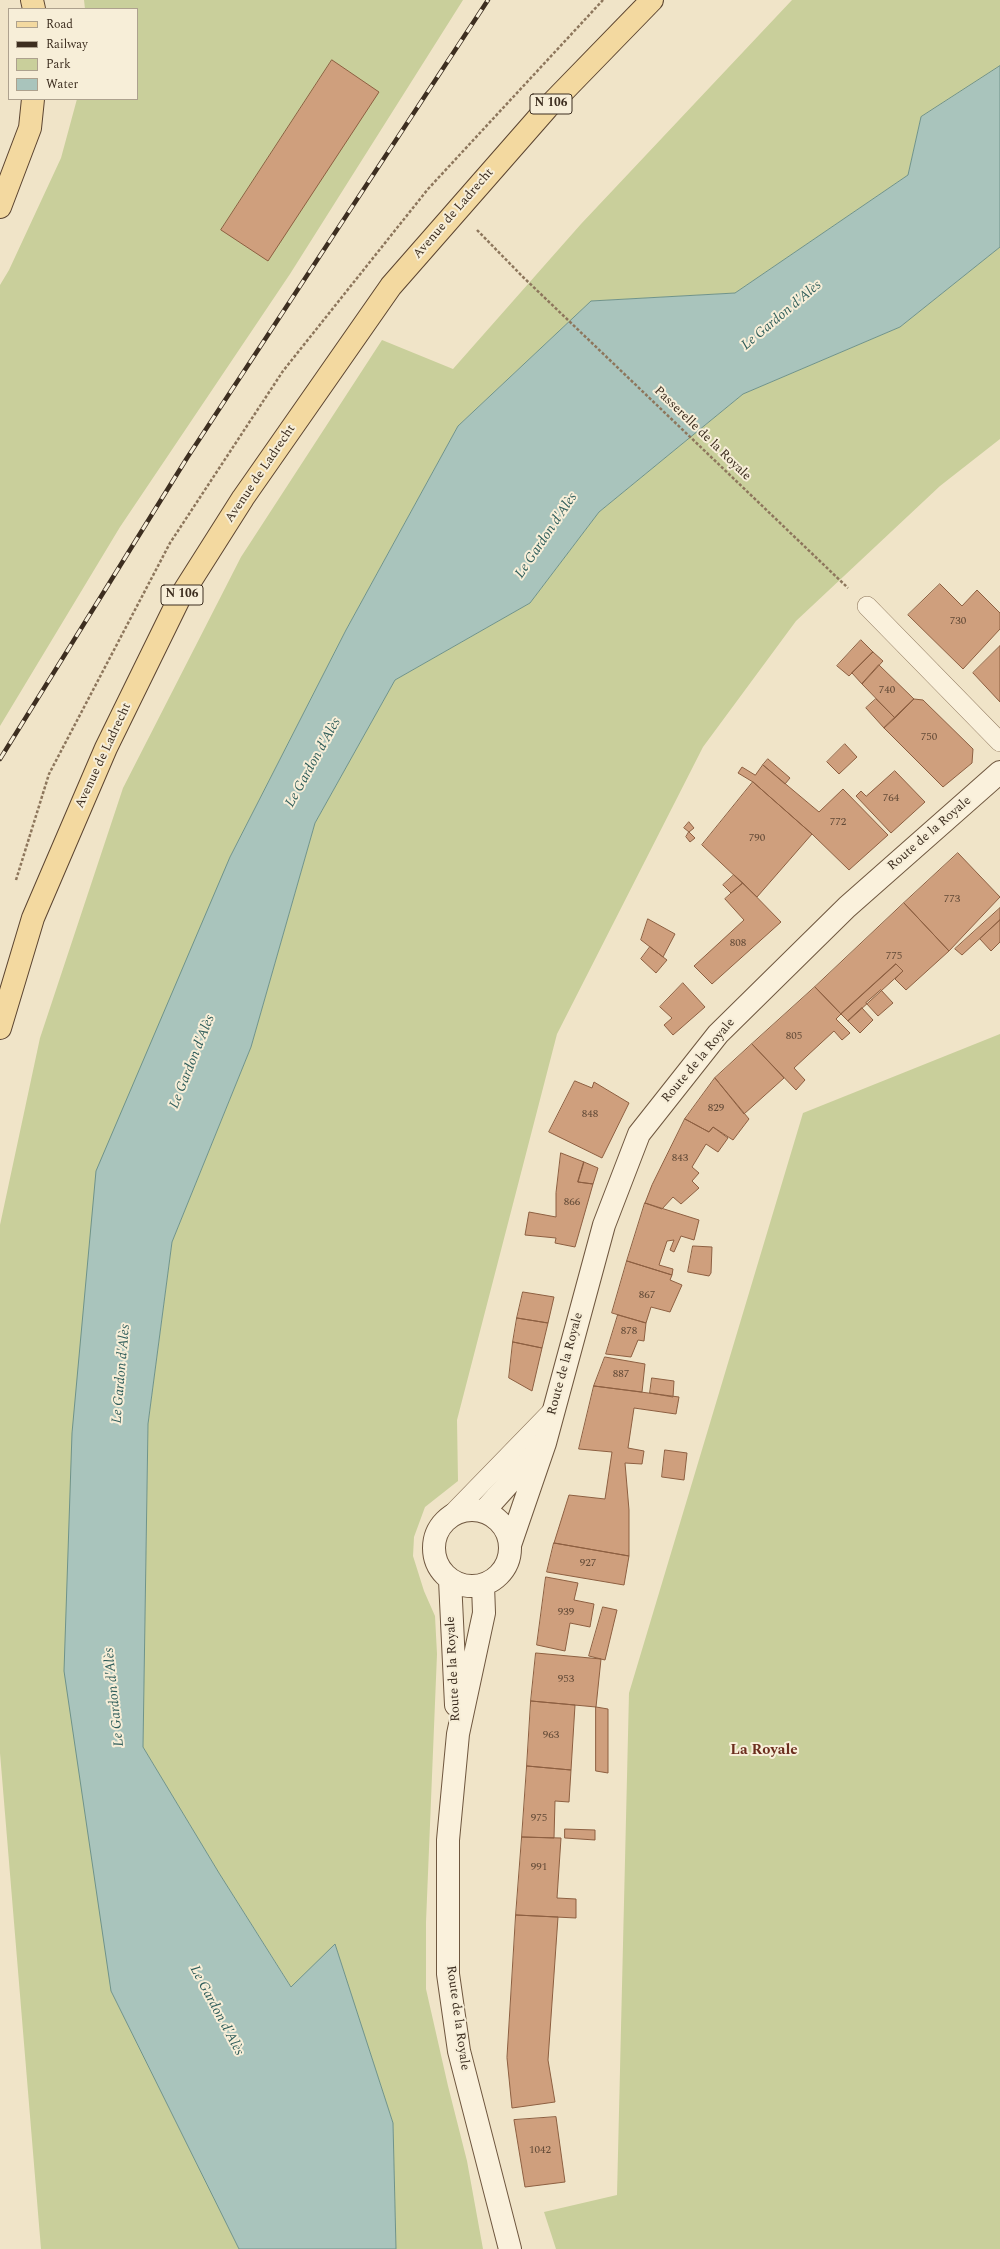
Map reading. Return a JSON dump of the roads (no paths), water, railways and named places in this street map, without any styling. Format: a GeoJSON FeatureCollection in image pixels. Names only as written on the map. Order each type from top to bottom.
{"type":"FeatureCollection","features":[{"type":"Feature","properties":{"kind":"main road","name":"Avenue de Ladrecht"},"geometry":{"type":"LineString","coordinates":[[0,1028],[33,918],[106,748],[179,599],[239,505],[391,286],[547,108],[652,0]]}},
{"type":"Feature","properties":{"kind":"main road"},"geometry":{"type":"LineString","coordinates":[[0,208],[30,128],[33,100]]}},
{"type":"Feature","properties":{"kind":"main road","name":"Route de la Royale"},"geometry":{"type":"LineString","coordinates":[[510,1545],[545,1443],[604,1225],[639,1134],[718,1034],[847,907],[1000,772]]}},
{"type":"Feature","properties":{"kind":"main road","name":"Route de la Royale"},"geometry":{"type":"LineString","coordinates":[[484,1512],[545,1443]]}},
{"type":"Feature","properties":{"kind":"main road"},"geometry":{"type":"LineString","coordinates":[[472,1510],[484,1512],[502,1524],[510,1545],[506,1566],[492,1581],[483,1585],[471,1587],[460,1585],[450,1580],[441,1571],[435,1561],[433,1549],[435,1537],[449,1517],[460,1511],[472,1510]]}},
{"type":"Feature","properties":{"kind":"main road","name":"Route de la Royale"},"geometry":{"type":"LineString","coordinates":[[450,1580],[458,1734]]}},
{"type":"Feature","properties":{"kind":"main road","name":"Route de la Royale"},"geometry":{"type":"LineString","coordinates":[[483,1585],[484,1613],[458,1734],[448,1840],[448,1974],[459,2051],[510,2249]]}},
{"type":"Feature","properties":{"kind":"lane"},"geometry":{"type":"LineString","coordinates":[[867,606],[1000,742]]}},
{"type":"Feature","properties":{"kind":"lane"},"geometry":{"type":"LineString","coordinates":[[449,1517],[554,1409]]}},
{"type":"Feature","properties":{"kind":"water","name":"Le Gardon d'Alès"},"geometry":{"type":"Polygon","coordinates":[[[1000,66],[1000,247],[900,327],[743,394],[599,512],[530,603],[395,680],[315,823],[251,1047],[172,1242],[148,1424],[143,1747],[219,1873],[291,1987],[335,1944],[393,2123],[396,2249],[239,2249],[111,1991],[64,1671],[72,1433],[96,1171],[230,857],[346,630],[458,426],[591,301],[735,293],[908,175],[921,117],[1000,66]]]}},
{"type":"Feature","properties":{"kind":"railway"},"geometry":{"type":"LineString","coordinates":[[0,759],[187,458],[488,0]]}},
{"type":"Feature","properties":{"kind":"district","name":"La Royale"},"geometry":{"type":"Point","coordinates":[764,1751]}}]}
